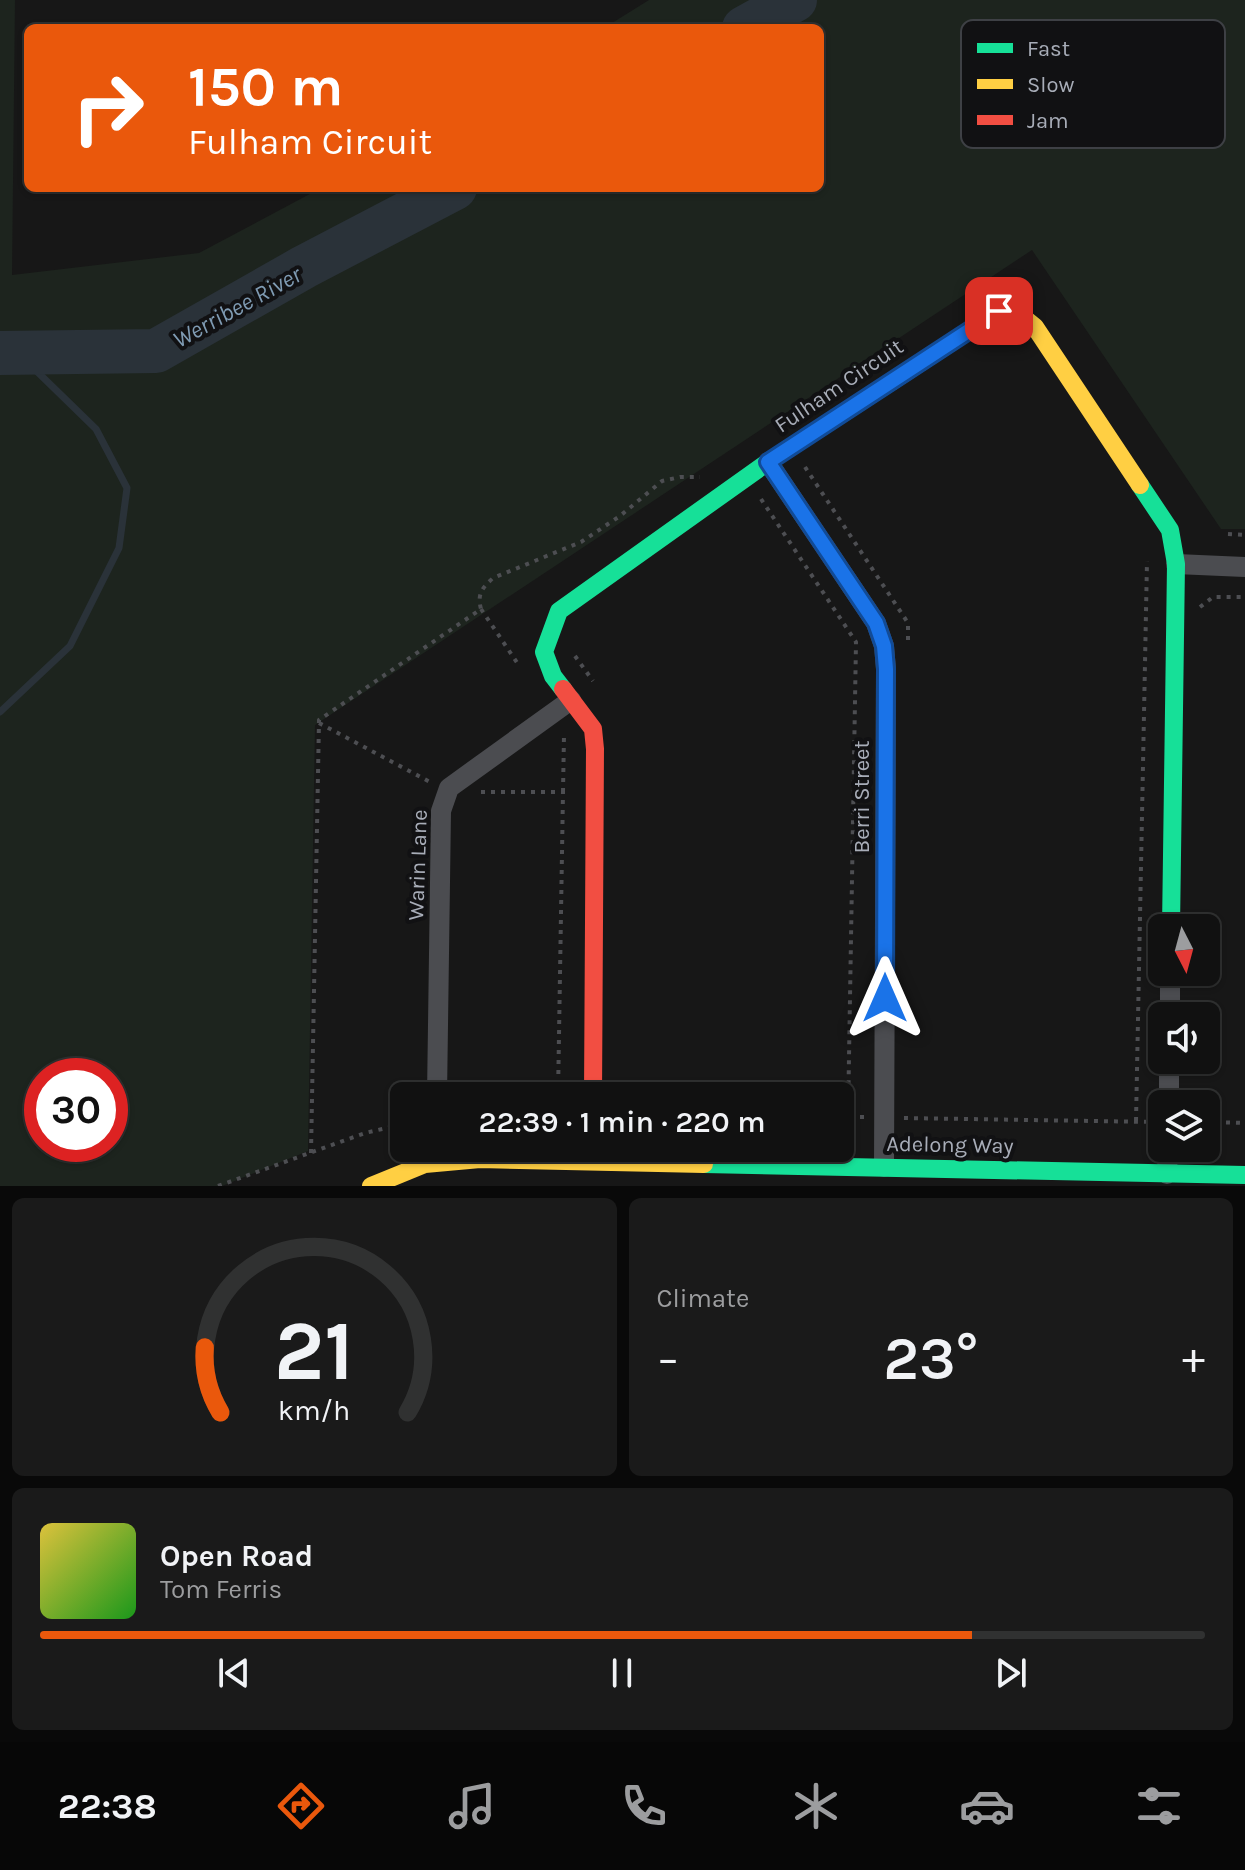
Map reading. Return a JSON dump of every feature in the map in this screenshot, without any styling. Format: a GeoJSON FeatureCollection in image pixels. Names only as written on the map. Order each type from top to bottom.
{"type":"FeatureCollection","features":[{"type":"Feature","properties":{"kind":"street","name":"Fulham Circuit"},"geometry":{"type":"LineString","coordinates":[[593,1082],[595,749],[593,729],[553,676],[544,652],[559,611],[768,462],[999,311],[1013,309],[1035,327],[1170,530],[1176,564],[1171,914]]}},
{"type":"Feature","properties":{"kind":"street","name":"Berri Street"},"geometry":{"type":"LineString","coordinates":[[768,462],[876,623],[884,646],[884,1167]]}},
{"type":"Feature","properties":{"kind":"street"},"geometry":{"type":"LineString","coordinates":[[1176,564],[1245,567]]}},
{"type":"Feature","properties":{"kind":"street","name":"Warin Lane"},"geometry":{"type":"LineString","coordinates":[[437,1082],[441,811],[449,788],[571,700]]}},
{"type":"Feature","properties":{"kind":"street","name":"Adelong Way"},"geometry":{"type":"LineString","coordinates":[[371,1186],[428,1162]]}},
{"type":"Feature","properties":{"kind":"street","name":"Adelong Way"},"geometry":{"type":"LineString","coordinates":[[762,1162],[1245,1175]]}},
{"type":"Feature","properties":{"kind":"street"},"geometry":{"type":"LineString","coordinates":[[1167,1162],[1167,1174]]}},
{"type":"Feature","properties":{"kind":"path"},"geometry":{"type":"LineString","coordinates":[[750,504],[804,466]]}},
{"type":"Feature","properties":{"kind":"path"},"geometry":{"type":"LineString","coordinates":[[311,1153],[319,720],[481,609],[478,598],[483,587],[493,578],[581,542],[620,516],[662,481],[702,477],[719,497]]}},
{"type":"Feature","properties":{"kind":"path"},"geometry":{"type":"LineString","coordinates":[[759,497],[856,642],[849,1082]]}},
{"type":"Feature","properties":{"kind":"path"},"geometry":{"type":"LineString","coordinates":[[1228,534],[1245,535]]}},
{"type":"Feature","properties":{"kind":"path"},"geometry":{"type":"LineString","coordinates":[[1136,1121],[1147,555]]}},
{"type":"Feature","properties":{"kind":"path"},"geometry":{"type":"LineString","coordinates":[[319,723],[423,779],[462,792],[563,792],[558,1082]]}},
{"type":"Feature","properties":{"kind":"path"},"geometry":{"type":"LineString","coordinates":[[854,1117],[1148,1121]]}},
{"type":"Feature","properties":{"kind":"path"},"geometry":{"type":"LineString","coordinates":[[1220,1122],[1245,1123]]}},
{"type":"Feature","properties":{"kind":"path"},"geometry":{"type":"LineString","coordinates":[[218,1186],[365,1133],[390,1127]]}},
{"type":"Feature","properties":{"kind":"shaded area"},"geometry":{"type":"Polygon","coordinates":[[[0,0],[15,0],[12,275],[199,253],[313,192],[824,192],[824,24],[610,24],[649,0],[1245,0],[1245,529],[1221,529],[1032,250],[315,725],[308,1151],[222,1186],[0,1186],[0,0]]]}},
{"type":"Feature","properties":{"kind":"waterway","name":"Werribee River"},"geometry":{"type":"LineString","coordinates":[[751,24],[795,0]]}},
{"type":"Feature","properties":{"kind":"waterway","name":"Werribee River"},"geometry":{"type":"LineString","coordinates":[[0,353],[156,351],[304,267],[447,192]]}},
{"type":"Feature","properties":{"kind":"waterway"},"geometry":{"type":"LineString","coordinates":[[0,712],[70,646],[119,548],[127,488],[96,429],[19,354]]}},
{"type":"Feature","properties":{"kind":"traffic: fast"},"geometry":{"type":"LineString","coordinates":[[563,689],[553,676],[544,652],[559,611],[768,462],[891,382]]}},
{"type":"Feature","properties":{"kind":"traffic: fast"},"geometry":{"type":"LineString","coordinates":[[1140,485],[1170,530],[1176,564],[1171,914]]}},
{"type":"Feature","properties":{"kind":"traffic: fast"},"geometry":{"type":"LineString","coordinates":[[704,1164],[1245,1175]]}},
{"type":"Feature","properties":{"kind":"traffic: slow"},"geometry":{"type":"LineString","coordinates":[[891,382],[999,311],[1013,309],[1035,327],[1140,485]]}},
{"type":"Feature","properties":{"kind":"traffic: slow"},"geometry":{"type":"LineString","coordinates":[[371,1186],[425,1164],[480,1159],[704,1164]]}},
{"type":"Feature","properties":{"kind":"traffic: jam"},"geometry":{"type":"LineString","coordinates":[[563,689],[593,729],[595,749],[593,1082]]}},
{"type":"Feature","properties":{"kind":"route"},"geometry":{"type":"LineString","coordinates":[[885,998],[884,646],[876,623],[768,462],[999,311]]}}]}
